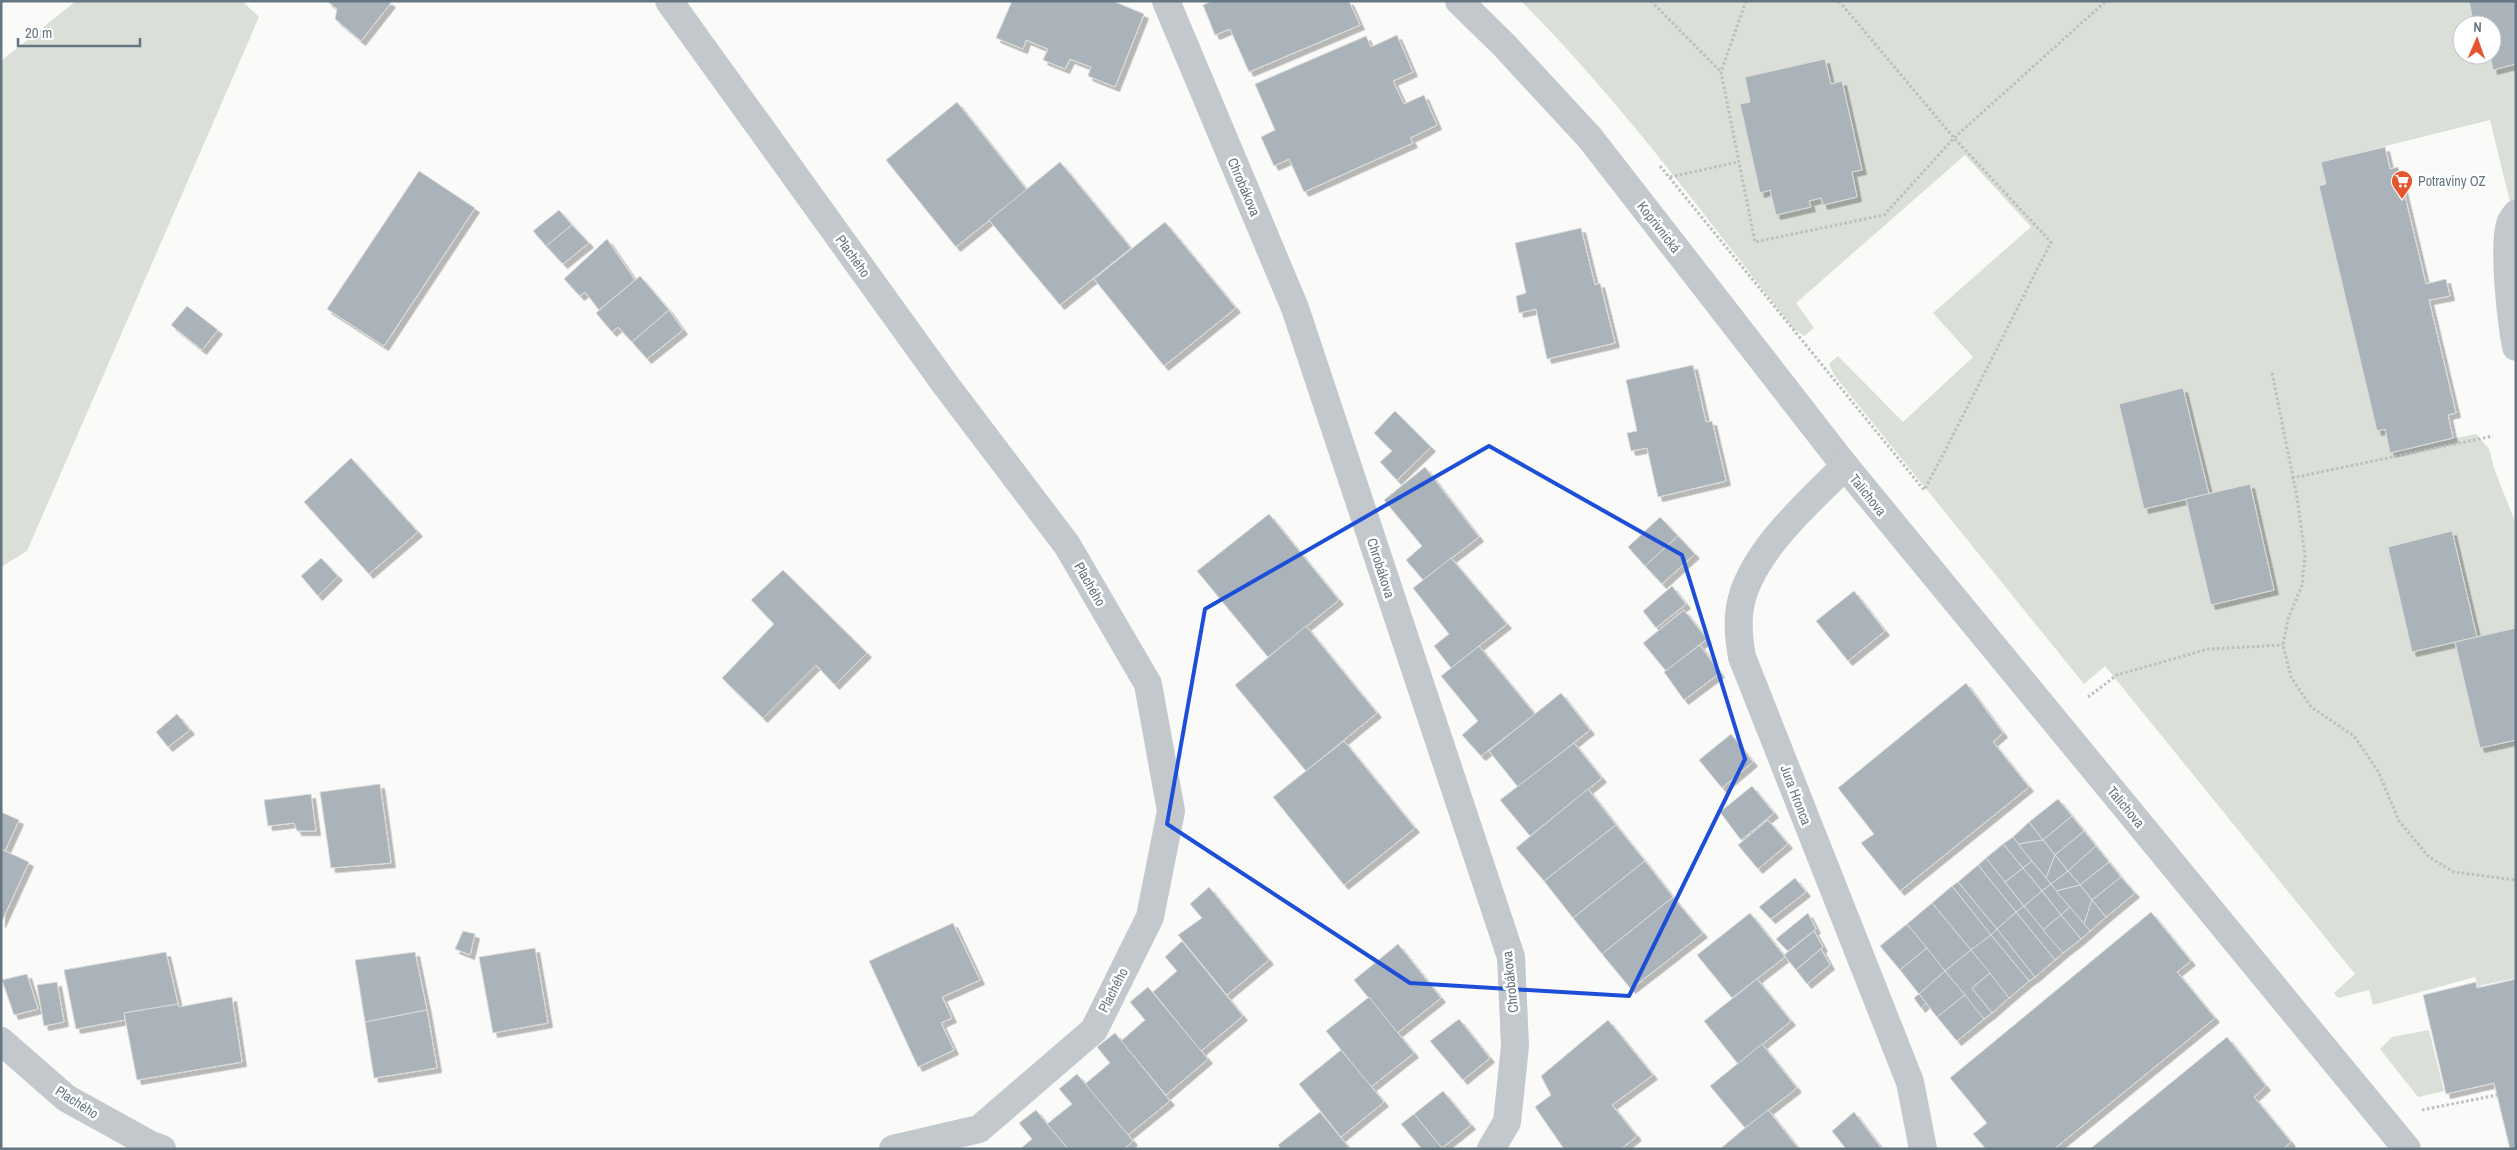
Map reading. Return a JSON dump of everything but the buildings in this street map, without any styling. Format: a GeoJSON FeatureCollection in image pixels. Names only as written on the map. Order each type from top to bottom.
{"type":"FeatureCollection","features":[{"type":"Feature","properties":{"kind":"street","name":"Plachého"},"geometry":{"type":"LineString","coordinates":[[669,1],[945,384],[1067,545],[1148,684],[1171,811],[1150,917],[1094,1030],[979,1130],[893,1149]]}},
{"type":"Feature","properties":{"kind":"street","name":"Chrobákova"},"geometry":{"type":"LineString","coordinates":[[1166,1],[1295,308],[1511,957],[1515,1046],[1507,1122],[1491,1149]]}},
{"type":"Feature","properties":{"kind":"street","name":"Koprivnická"},"geometry":{"type":"LineString","coordinates":[[1460,1],[1504,45],[1590,138],[1845,466]]}},
{"type":"Feature","properties":{"kind":"street"},"geometry":{"type":"LineString","coordinates":[[2516,214],[2510,223],[2508,256],[2512,324],[2516,347]]}},
{"type":"Feature","properties":{"kind":"street","name":"Talichova"},"geometry":{"type":"LineString","coordinates":[[1845,466],[2395,1144]]}},
{"type":"Feature","properties":{"kind":"street","name":"Jura Hronca"},"geometry":{"type":"LineString","coordinates":[[1845,466],[1777,535],[1747,583],[1740,606],[1739,638],[1742,657],[1910,1082],[1923,1149]]}},
{"type":"Feature","properties":{"kind":"street","name":"Plachého"},"geometry":{"type":"LineString","coordinates":[[1,1041],[66,1098],[151,1145],[162,1149]]}},
{"type":"Feature","properties":{"kind":"path"},"geometry":{"type":"LineString","coordinates":[[1651,1],[1720,72]]}},
{"type":"Feature","properties":{"kind":"path"},"geometry":{"type":"LineString","coordinates":[[1746,1],[1720,72],[1756,242],[1884,215],[1954,138],[2106,1]]}},
{"type":"Feature","properties":{"kind":"path"},"geometry":{"type":"LineString","coordinates":[[1738,162],[1670,177],[1924,490],[2051,242],[1954,138],[1839,1]]}},
{"type":"Feature","properties":{"kind":"path"},"geometry":{"type":"LineString","coordinates":[[2272,373],[2305,556],[2302,585],[2288,619],[2282,645],[2291,677],[2311,707],[2354,736],[2378,771],[2400,821],[2429,857],[2454,872],[2516,880]]}},
{"type":"Feature","properties":{"kind":"path"},"geometry":{"type":"LineString","coordinates":[[2292,478],[2493,436]]}},
{"type":"Feature","properties":{"kind":"path"},"geometry":{"type":"LineString","coordinates":[[2088,697],[2116,675],[2208,649],[2282,645]]}},
{"type":"Feature","properties":{"kind":"path"},"geometry":{"type":"LineString","coordinates":[[2419,1110],[2497,1095]]}},
{"type":"Feature","properties":{"kind":"highlighted area"},"geometry":{"type":"Polygon","coordinates":[[[1489,446],[1682,555],[1745,759],[1629,996],[1410,983],[1167,824],[1205,609],[1489,446]]]}},
{"type":"Feature","properties":{"kind":"shaded area"},"geometry":{"type":"Polygon","coordinates":[[[76,1],[242,1],[259,17],[27,551],[1,567],[1,61],[76,1]]]}},
{"type":"Feature","properties":{"kind":"shaded area"},"geometry":{"type":"Polygon","coordinates":[[[1521,1],[2516,1],[2516,227],[2490,120],[2322,162],[2326,184],[2319,186],[2377,431],[2385,429],[2390,452],[2476,434],[2489,449],[2495,471],[2516,524],[2516,978],[2478,986],[2475,977],[2373,1005],[2369,990],[2338,998],[2334,993],[2355,974],[2105,666],[2084,684],[1834,375],[1829,364],[1838,356],[1903,422],[1973,357],[1933,313],[2031,227],[1965,155],[1796,303],[1814,328],[1804,336],[1793,328],[1661,160],[1593,79],[1521,1]]]}},
{"type":"Feature","properties":{"kind":"shaded area"},"geometry":{"type":"Polygon","coordinates":[[[2429,1030],[2444,1091],[2418,1097],[2380,1049],[2392,1037],[2429,1030]]]}},
{"type":"Feature","properties":{"kind":"place","name":"Potraviny OZ"},"geometry":{"type":"Point","coordinates":[2402,200]}}]}
